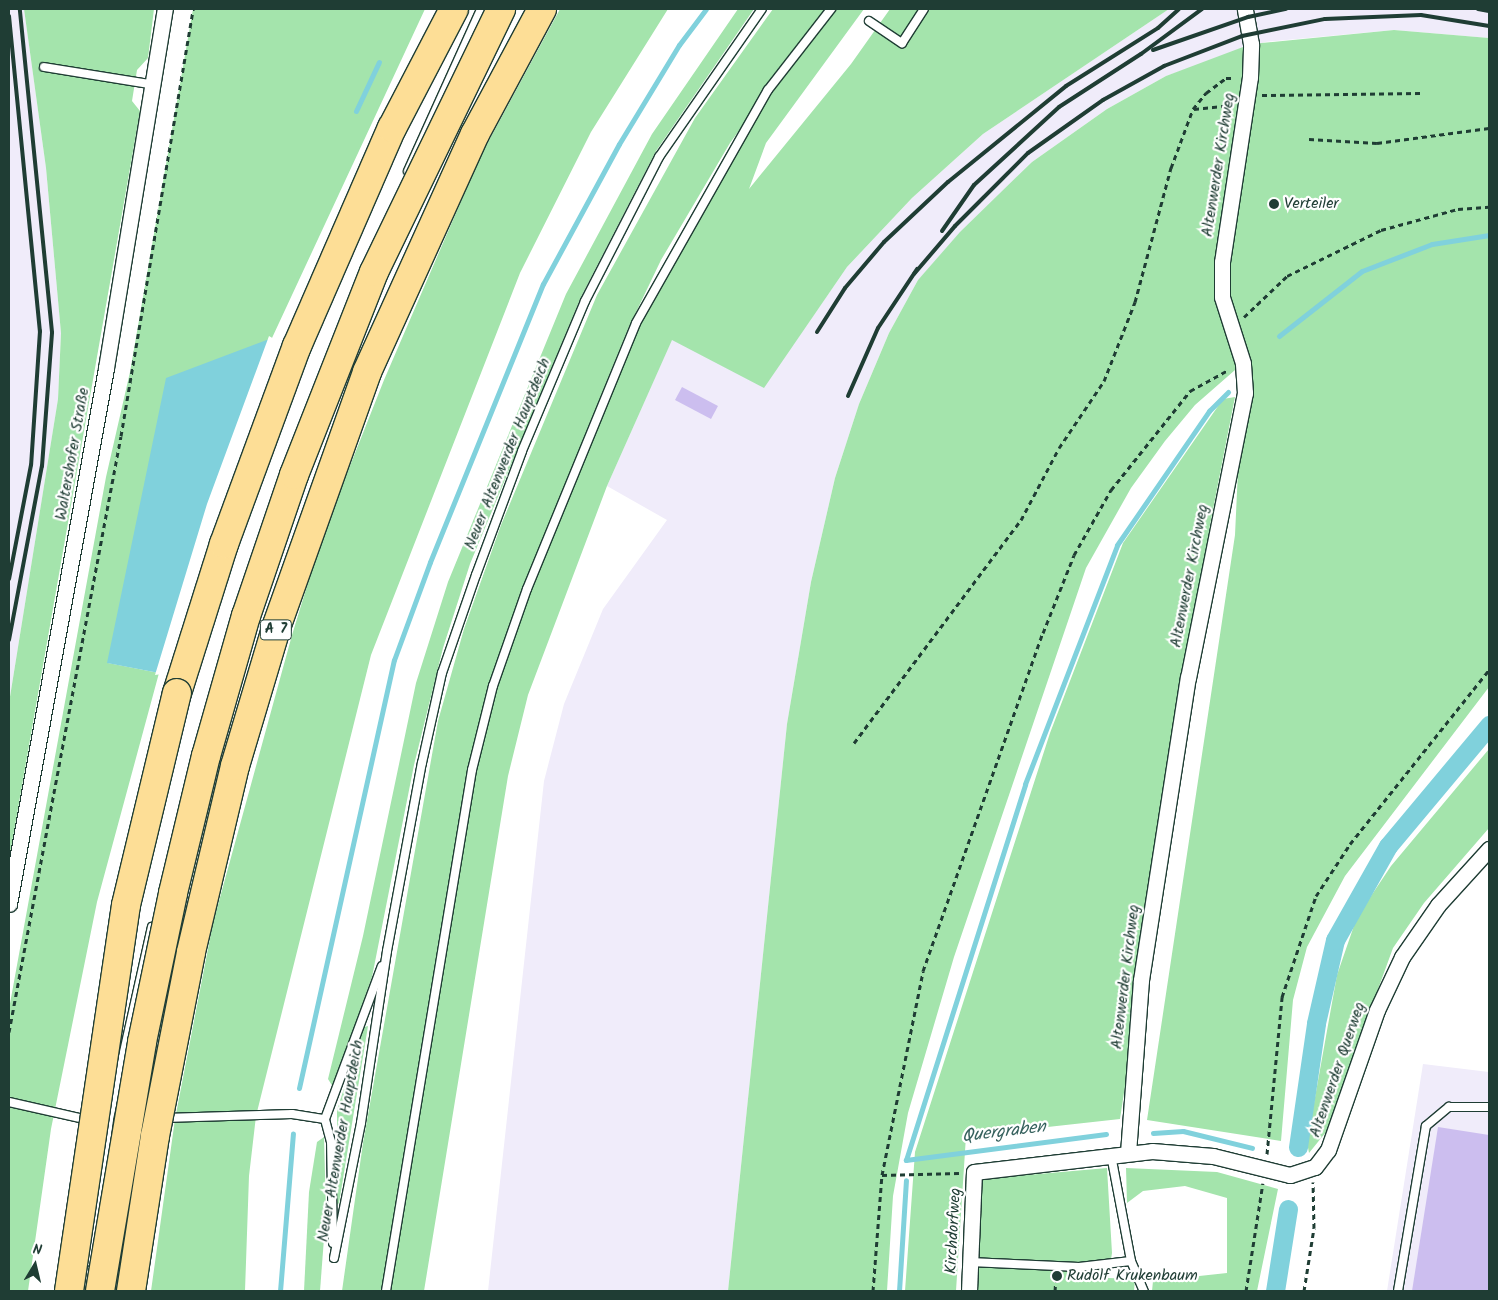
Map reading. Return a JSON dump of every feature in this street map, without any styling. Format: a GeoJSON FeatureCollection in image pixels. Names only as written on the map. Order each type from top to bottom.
{"type":"FeatureCollection","features":[{"type":"Feature","properties":{"kind":"highway"},"geometry":{"type":"LineString","coordinates":[[69,1291],[126,905],[184,668],[224,544],[297,346],[392,128],[454,9]]}},
{"type":"Feature","properties":{"kind":"highway","name":"A 7"},"geometry":{"type":"LineString","coordinates":[[95,1282],[173,893],[206,756],[246,616],[307,440],[374,272],[501,9]]}},
{"type":"Feature","properties":{"kind":"highway","name":"A 7"},"geometry":{"type":"LineString","coordinates":[[131,1291],[155,1136],[191,952],[235,766],[278,626],[367,372],[475,134],[542,9]]}},
{"type":"Feature","properties":{"kind":"street","name":"Waltershofer Straße"},"geometry":{"type":"LineString","coordinates":[[9,904],[155,85],[165,9]]}},
{"type":"Feature","properties":{"kind":"street","name":"Altenwerder Kirchweg"},"geometry":{"type":"LineString","coordinates":[[1128,1153],[1141,980],[1188,678],[1245,393],[1243,363],[1234,326],[1222,297],[1222,262],[1250,77],[1251,44],[1245,9]]}},
{"type":"Feature","properties":{"kind":"street","name":"Altenwerder Querweg"},"geometry":{"type":"LineString","coordinates":[[1309,1170],[1328,1150],[1374,1017],[1402,957],[1438,905],[1489,849]]}},
{"type":"Feature","properties":{"kind":"street"},"geometry":{"type":"LineString","coordinates":[[974,1172],[1128,1153],[1191,1152],[1290,1175],[1309,1170]]}},
{"type":"Feature","properties":{"kind":"street","name":"Kirchdorfweg"},"geometry":{"type":"LineString","coordinates":[[969,1291],[974,1172]]}},
{"type":"Feature","properties":{"kind":"lane"},"geometry":{"type":"LineString","coordinates":[[404,179],[481,9]]}},
{"type":"Feature","properties":{"kind":"lane","name":"Neuer Altenwerder Hauptdeich"},"geometry":{"type":"LineString","coordinates":[[387,951],[325,1119],[331,1142],[334,1258],[361,1123],[387,951],[442,673],[522,451],[585,301],[660,157],[762,9]]}},
{"type":"Feature","properties":{"kind":"lane"},"geometry":{"type":"LineString","coordinates":[[386,1291],[469,789],[493,686],[530,580],[636,323],[768,90],[831,9]]}},
{"type":"Feature","properties":{"kind":"lane"},"geometry":{"type":"LineString","coordinates":[[868,21],[902,43],[924,9]]}},
{"type":"Feature","properties":{"kind":"lane"},"geometry":{"type":"LineString","coordinates":[[44,67],[155,85]]}},
{"type":"Feature","properties":{"kind":"lane"},"geometry":{"type":"LineString","coordinates":[[332,350],[381,233]]}},
{"type":"Feature","properties":{"kind":"lane"},"geometry":{"type":"LineString","coordinates":[[176,837],[235,622],[325,369]]}},
{"type":"Feature","properties":{"kind":"lane"},"geometry":{"type":"LineString","coordinates":[[95,1282],[110,1119],[155,912]]}},
{"type":"Feature","properties":{"kind":"lane"},"geometry":{"type":"LineString","coordinates":[[9,1102],[90,1120],[180,1120],[292,1114],[325,1119]]}},
{"type":"Feature","properties":{"kind":"lane"},"geometry":{"type":"LineString","coordinates":[[1398,1291],[1426,1126],[1449,1107],[1489,1107]]}},
{"type":"Feature","properties":{"kind":"lane"},"geometry":{"type":"LineString","coordinates":[[1111,1155],[1131,1261],[1144,1291]]}},
{"type":"Feature","properties":{"kind":"lane"},"geometry":{"type":"LineString","coordinates":[[970,1262],[1079,1267],[1131,1261]]}},
{"type":"Feature","properties":{"kind":"path"},"geometry":{"type":"LineString","coordinates":[[9,1032],[120,446],[193,9]]}},
{"type":"Feature","properties":{"kind":"path"},"geometry":{"type":"LineString","coordinates":[[854,743],[1021,520],[1059,448],[1104,381],[1136,302],[1171,168],[1193,109],[1226,78],[1250,77]]}},
{"type":"Feature","properties":{"kind":"path"},"geometry":{"type":"LineString","coordinates":[[1193,109],[1246,101],[1420,93]]}},
{"type":"Feature","properties":{"kind":"path"},"geometry":{"type":"LineString","coordinates":[[1310,139],[1377,143],[1489,128]]}},
{"type":"Feature","properties":{"kind":"path"},"geometry":{"type":"LineString","coordinates":[[1234,326],[1287,276],[1380,230],[1458,209],[1489,207]]}},
{"type":"Feature","properties":{"kind":"path"},"geometry":{"type":"LineString","coordinates":[[873,1291],[882,1175],[923,971],[1074,555],[1112,490],[1190,391],[1243,363]]}},
{"type":"Feature","properties":{"kind":"path"},"geometry":{"type":"LineString","coordinates":[[1246,1291],[1266,1170],[1282,997],[1316,896],[1350,844],[1489,670]]}},
{"type":"Feature","properties":{"kind":"path"},"geometry":{"type":"LineString","coordinates":[[1304,1291],[1314,1228],[1315,1193],[1309,1170]]}},
{"type":"Feature","properties":{"kind":"path"},"geometry":{"type":"LineString","coordinates":[[882,1175],[974,1172]]}},
{"type":"Feature","properties":{"kind":"shaded area"},"geometry":{"type":"Polygon","coordinates":[[[9,9],[24,9],[46,168],[61,333],[58,399],[9,703],[9,9]]]}},
{"type":"Feature","properties":{"kind":"shaded area"},"geometry":{"type":"Polygon","coordinates":[[[1169,9],[1489,9],[1489,38],[1394,30],[1265,42],[1166,76],[1107,109],[1032,162],[918,280],[889,333],[859,404],[835,478],[811,582],[787,724],[728,1291],[488,1291],[544,781],[564,704],[603,609],[667,520],[607,486],[672,339],[764,387],[847,267],[912,198],[983,134],[1169,9]]]}},
{"type":"Feature","properties":{"kind":"shaded area"},"geometry":{"type":"Polygon","coordinates":[[[1423,1064],[1489,1072],[1489,1291],[1387,1291],[1423,1064]]]}},
{"type":"Feature","properties":{"kind":"green space"},"geometry":{"type":"Polygon","coordinates":[[[24,9],[154,9],[148,58],[137,70],[132,101],[140,111],[9,860],[9,703],[58,399],[61,333],[46,168],[24,9]]]}},
{"type":"Feature","properties":{"kind":"green space"},"geometry":{"type":"Polygon","coordinates":[[[193,9],[425,9],[272,338],[108,663],[159,673],[97,902],[51,1129],[28,1291],[9,1291],[9,1009],[106,477],[130,372],[193,9]]]}},
{"type":"Feature","properties":{"kind":"green space"},"geometry":{"type":"Polygon","coordinates":[[[560,9],[668,9],[591,132],[520,273],[371,655],[256,1116],[249,1176],[245,1291],[151,1291],[175,1119],[213,923],[292,635],[323,534],[384,380],[481,155],[560,9]]]}},
{"type":"Feature","properties":{"kind":"green space"},"geometry":{"type":"Polygon","coordinates":[[[738,9],[754,9],[656,151],[581,297],[470,564],[443,648],[414,765],[372,977],[333,1087],[328,1079],[363,936],[416,683],[448,582],[566,294],[652,134],[738,9]]]}},
{"type":"Feature","properties":{"kind":"green space"},"geometry":{"type":"Polygon","coordinates":[[[773,9],[827,9],[730,143],[661,260],[628,329],[524,585],[493,674],[471,758],[382,1291],[342,1291],[363,1143],[438,721],[464,629],[501,525],[597,295],[695,118],[773,9]]]}},
{"type":"Feature","properties":{"kind":"green space"},"geometry":{"type":"Polygon","coordinates":[[[831,9],[864,9],[766,143],[749,189],[851,64],[890,9],[1169,9],[983,134],[912,198],[847,267],[764,388],[672,340],[607,486],[528,695],[508,776],[424,1291],[386,1291],[472,770],[493,686],[636,323],[768,90],[831,9]]]}},
{"type":"Feature","properties":{"kind":"green space"},"geometry":{"type":"Polygon","coordinates":[[[1394,30],[1489,38],[1489,687],[1345,876],[1307,947],[1293,1000],[1281,1141],[1147,1120],[1235,535],[1243,363],[1195,405],[1165,441],[1131,488],[1086,568],[954,957],[908,1113],[893,1196],[887,1291],[728,1291],[787,724],[811,582],[835,478],[859,404],[889,333],[918,280],[960,232],[1032,162],[1107,109],[1166,76],[1251,44],[1394,30]]]}},
{"type":"Feature","properties":{"kind":"green space"},"geometry":{"type":"Polygon","coordinates":[[[1235,397],[1210,525],[1120,1119],[966,1136],[956,1291],[905,1291],[915,1152],[1050,733],[1123,543],[1223,399],[1235,397]]]}},
{"type":"Feature","properties":{"kind":"green space"},"geometry":{"type":"Polygon","coordinates":[[[1489,749],[1489,828],[1424,903],[1393,948],[1326,1132],[1309,1153],[1307,1142],[1337,975],[1357,917],[1391,866],[1489,749]]]}},
{"type":"Feature","properties":{"kind":"green space"},"geometry":{"type":"Polygon","coordinates":[[[368,1026],[339,1203],[337,1205],[337,1110],[364,1027],[368,1026]]]}},
{"type":"Feature","properties":{"kind":"green space"},"geometry":{"type":"Polygon","coordinates":[[[324,1137],[326,1212],[320,1291],[304,1291],[309,1192],[317,1142],[324,1137]]]}},
{"type":"Feature","properties":{"kind":"green space"},"geometry":{"type":"Polygon","coordinates":[[[1107,1168],[1112,1253],[1108,1278],[1135,1279],[1134,1291],[977,1291],[982,1179],[1107,1168]]]}},
{"type":"Feature","properties":{"kind":"green space"},"geometry":{"type":"Polygon","coordinates":[[[1126,1168],[1217,1172],[1278,1189],[1257,1291],[1152,1291],[1153,1281],[1227,1273],[1227,1198],[1185,1186],[1143,1191],[1127,1203],[1126,1168]]]}},
{"type":"Feature","properties":{"kind":"water"},"geometry":{"type":"Polygon","coordinates":[[[272,338],[212,504],[159,673],[107,663],[166,378],[272,338]]]}},
{"type":"Feature","properties":{"kind":"pier"},"geometry":{"type":"Polygon","coordinates":[[[269,336],[274,339],[215,505],[162,674],[155,675],[207,504],[269,336]]]}},
{"type":"Feature","properties":{"kind":"building"},"geometry":{"type":"Polygon","coordinates":[[[682,387],[718,406],[711,419],[675,400],[682,387]]]}},
{"type":"Feature","properties":{"kind":"building"},"geometry":{"type":"Polygon","coordinates":[[[1438,1127],[1489,1135],[1489,1291],[1412,1291],[1438,1127]]]}},
{"type":"Feature","properties":{"kind":"waterway"},"geometry":{"type":"LineString","coordinates":[[299,1088],[394,660],[430,562],[543,284],[619,144],[679,45],[706,9]]}},
{"type":"Feature","properties":{"kind":"waterway"},"geometry":{"type":"LineString","coordinates":[[356,111],[379,62]]}},
{"type":"Feature","properties":{"kind":"waterway"},"geometry":{"type":"LineString","coordinates":[[1279,336],[1362,271],[1432,244],[1489,235]]}},
{"type":"Feature","properties":{"kind":"waterway"},"geometry":{"type":"LineString","coordinates":[[1106,1134],[906,1160],[1025,784],[1117,545],[1209,411],[1228,392]]}},
{"type":"Feature","properties":{"kind":"waterway"},"geometry":{"type":"LineString","coordinates":[[1298,1147],[1316,1023],[1335,940],[1388,846],[1489,725]]}},
{"type":"Feature","properties":{"kind":"waterway","name":"Quergraben"},"geometry":{"type":"LineString","coordinates":[[1153,1133],[1183,1131],[1252,1148]]}},
{"type":"Feature","properties":{"kind":"waterway"},"geometry":{"type":"LineString","coordinates":[[280,1291],[293,1134]]}},
{"type":"Feature","properties":{"kind":"waterway"},"geometry":{"type":"LineString","coordinates":[[899,1291],[906,1180]]}},
{"type":"Feature","properties":{"kind":"waterway"},"geometry":{"type":"LineString","coordinates":[[1275,1291],[1288,1209]]}},
{"type":"Feature","properties":{"kind":"railway"},"geometry":{"type":"LineString","coordinates":[[9,640],[42,466],[52,332],[20,9]]}},
{"type":"Feature","properties":{"kind":"railway"},"geometry":{"type":"LineString","coordinates":[[817,332],[845,288],[884,242],[948,182],[1066,86],[1158,28],[1179,9]]}},
{"type":"Feature","properties":{"kind":"railway"},"geometry":{"type":"LineString","coordinates":[[942,231],[974,185],[1059,107],[1141,54],[1202,9]]}},
{"type":"Feature","properties":{"kind":"railway"},"geometry":{"type":"LineString","coordinates":[[1153,50],[1248,17],[1286,9]]}},
{"type":"Feature","properties":{"kind":"railway"},"geometry":{"type":"LineString","coordinates":[[1478,9],[1489,11]]}},
{"type":"Feature","properties":{"kind":"railway"},"geometry":{"type":"LineString","coordinates":[[914,274],[955,226],[1028,153],[1103,100],[1164,66],[1242,36],[1325,19],[1421,15],[1489,26]]}},
{"type":"Feature","properties":{"kind":"railway"},"geometry":{"type":"LineString","coordinates":[[9,16],[40,331],[31,465],[9,579]]}},
{"type":"Feature","properties":{"kind":"railway"},"geometry":{"type":"LineString","coordinates":[[848,396],[878,328],[917,269]]}},
{"type":"Feature","properties":{"kind":"place","name":"Verteiler"},"geometry":{"type":"Point","coordinates":[1274,204]}},
{"type":"Feature","properties":{"kind":"place","name":"Rudolf Krukenbaum"},"geometry":{"type":"Point","coordinates":[1057,1276]}}]}
